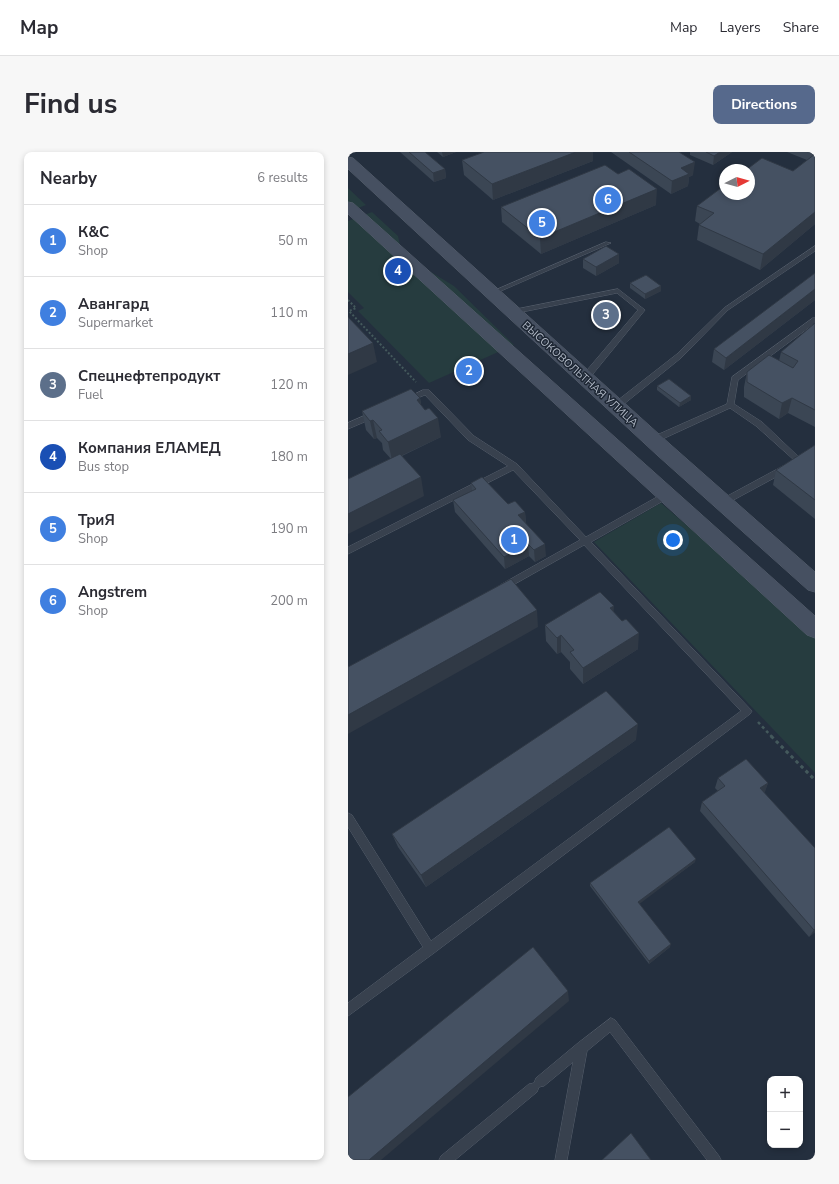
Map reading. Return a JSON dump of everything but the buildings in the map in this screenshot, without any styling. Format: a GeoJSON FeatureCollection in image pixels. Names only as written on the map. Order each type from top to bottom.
{"type":"FeatureCollection","features":[{"type":"Feature","properties":{"kind":"street","name":"ВЫСОКОВОЛЬТНАЯ УЛИЦА"},"geometry":{"type":"LineString","coordinates":[[348,161],[658,445],[815,584]]}},
{"type":"Feature","properties":{"kind":"street"},"geometry":{"type":"LineString","coordinates":[[348,206],[815,629]]}},
{"type":"Feature","properties":{"kind":"lane"},"geometry":{"type":"LineString","coordinates":[[492,293],[608,243]]}},
{"type":"Feature","properties":{"kind":"lane"},"geometry":{"type":"LineString","coordinates":[[609,400],[679,356],[726,309],[815,248]]}},
{"type":"Feature","properties":{"kind":"lane"},"geometry":{"type":"LineString","coordinates":[[512,312],[618,291],[642,310],[585,378]]}},
{"type":"Feature","properties":{"kind":"lane"},"geometry":{"type":"LineString","coordinates":[[730,405],[735,379],[815,320]]}},
{"type":"Feature","properties":{"kind":"lane"},"geometry":{"type":"LineString","coordinates":[[348,1010],[747,711],[514,466],[471,438],[426,392],[397,404]]}},
{"type":"Feature","properties":{"kind":"lane"},"geometry":{"type":"LineString","coordinates":[[658,445],[730,405]]}},
{"type":"Feature","properties":{"kind":"lane"},"geometry":{"type":"LineString","coordinates":[[723,502],[802,460],[759,424],[730,405]]}},
{"type":"Feature","properties":{"kind":"lane"},"geometry":{"type":"LineString","coordinates":[[348,426],[383,411]]}},
{"type":"Feature","properties":{"kind":"lane"},"geometry":{"type":"LineString","coordinates":[[348,551],[514,466]]}},
{"type":"Feature","properties":{"kind":"lane"},"geometry":{"type":"LineString","coordinates":[[495,592],[667,495]]}},
{"type":"Feature","properties":{"kind":"lane"},"geometry":{"type":"LineString","coordinates":[[348,818],[430,949]]}},
{"type":"Feature","properties":{"kind":"lane"},"geometry":{"type":"LineString","coordinates":[[445,1160],[611,1024],[714,1160]]}},
{"type":"Feature","properties":{"kind":"lane"},"geometry":{"type":"LineString","coordinates":[[561,1160],[582,1047]]}},
{"type":"Feature","properties":{"kind":"path"},"geometry":{"type":"LineString","coordinates":[[348,300],[356,308],[349,311],[426,392]]}},
{"type":"Feature","properties":{"kind":"path"},"geometry":{"type":"LineString","coordinates":[[747,711],[815,780]]}},
{"type":"Feature","properties":{"kind":"green space"},"geometry":{"type":"Polygon","coordinates":[[[348,188],[366,205],[348,212],[348,188]]]}},
{"type":"Feature","properties":{"kind":"green space"},"geometry":{"type":"Polygon","coordinates":[[[372,212],[398,236],[400,245],[406,251],[426,269],[454,286],[514,345],[429,383],[358,311],[364,308],[348,292],[348,221],[372,212]]]}},
{"type":"Feature","properties":{"kind":"green space"},"geometry":{"type":"Polygon","coordinates":[[[661,503],[815,637],[815,773],[594,542],[661,503]]]}},
{"type":"Feature","properties":{"kind":"place","name":"Angstrem"},"geometry":{"type":"Point","coordinates":[608,200]}},
{"type":"Feature","properties":{"kind":"place","name":"ТриЯ"},"geometry":{"type":"Point","coordinates":[542,223]}},
{"type":"Feature","properties":{"kind":"place","name":"Компания ЕЛАМЕД"},"geometry":{"type":"Point","coordinates":[398,271]}},
{"type":"Feature","properties":{"kind":"place","name":"Спецнефтепродукт"},"geometry":{"type":"Point","coordinates":[606,315]}},
{"type":"Feature","properties":{"kind":"place","name":"Авангард"},"geometry":{"type":"Point","coordinates":[469,371]}},
{"type":"Feature","properties":{"kind":"place","name":"К&С"},"geometry":{"type":"Point","coordinates":[514,540]}}]}
